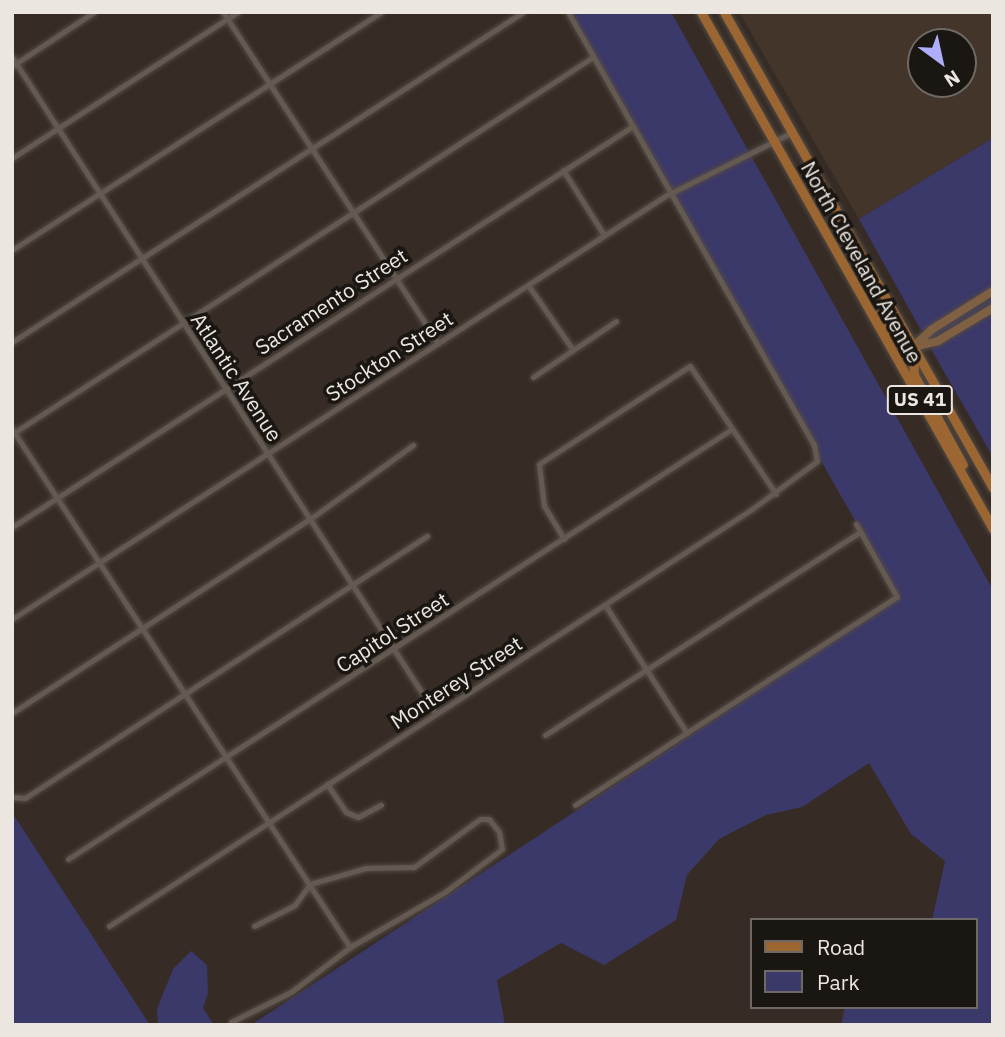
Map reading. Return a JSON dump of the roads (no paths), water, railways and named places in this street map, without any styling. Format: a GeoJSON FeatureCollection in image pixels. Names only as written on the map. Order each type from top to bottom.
{"type":"FeatureCollection","features":[{"type":"Feature","properties":{"kind":"main road","name":"North Cleveland Avenue"},"geometry":{"type":"LineString","coordinates":[[701,12],[993,529]]}},
{"type":"Feature","properties":{"kind":"main road","name":"North Cleveland Avenue"},"geometry":{"type":"LineString","coordinates":[[723,12],[993,488]]}},
{"type":"Feature","properties":{"kind":"main road"},"geometry":{"type":"LineString","coordinates":[[855,284],[898,343],[913,347],[939,341],[993,307]]}},
{"type":"Feature","properties":{"kind":"main road"},"geometry":{"type":"LineString","coordinates":[[985,516],[952,441],[914,375],[913,347],[931,330],[993,291]]}},
{"type":"Feature","properties":{"kind":"street"},"geometry":{"type":"LineString","coordinates":[[14,65],[94,12]]}},
{"type":"Feature","properties":{"kind":"street"},"geometry":{"type":"LineString","coordinates":[[223,12],[438,343]]}},
{"type":"Feature","properties":{"kind":"street"},"geometry":{"type":"LineString","coordinates":[[12,158],[238,12]]}},
{"type":"Feature","properties":{"kind":"street"},"geometry":{"type":"LineString","coordinates":[[12,250],[381,12]]}},
{"type":"Feature","properties":{"kind":"street"},"geometry":{"type":"LineString","coordinates":[[12,342],[523,12]]}},
{"type":"Feature","properties":{"kind":"street"},"geometry":{"type":"LineString","coordinates":[[568,12],[671,193]]}},
{"type":"Feature","properties":{"kind":"street","name":"Atlantic Avenue"},"geometry":{"type":"LineString","coordinates":[[12,57],[14,65],[100,192],[435,713]]}},
{"type":"Feature","properties":{"kind":"street"},"geometry":{"type":"LineString","coordinates":[[350,947],[13,432],[185,325],[593,57]]}},
{"type":"Feature","properties":{"kind":"street","name":"Sacramento Street"},"geometry":{"type":"LineString","coordinates":[[12,527],[633,126]]}},
{"type":"Feature","properties":{"kind":"street","name":"Stockton Street"},"geometry":{"type":"LineString","coordinates":[[12,619],[671,193],[791,133]]}},
{"type":"Feature","properties":{"kind":"street"},"geometry":{"type":"LineString","coordinates":[[563,170],[604,235]]}},
{"type":"Feature","properties":{"kind":"street","name":"Monterey Street"},"geometry":{"type":"LineString","coordinates":[[109,926],[775,494],[817,461],[814,445],[671,193]]}},
{"type":"Feature","properties":{"kind":"street"},"geometry":{"type":"LineString","coordinates":[[528,285],[573,350]]}},
{"type":"Feature","properties":{"kind":"street"},"geometry":{"type":"LineString","coordinates":[[533,377],[617,321]]}},
{"type":"Feature","properties":{"kind":"street"},"geometry":{"type":"LineString","coordinates":[[564,539],[544,506],[539,464],[690,366],[775,494]]}},
{"type":"Feature","properties":{"kind":"street","name":"Capitol Street"},"geometry":{"type":"LineString","coordinates":[[68,859],[732,429]]}},
{"type":"Feature","properties":{"kind":"street"},"geometry":{"type":"LineString","coordinates":[[12,713],[310,519],[412,445]]}},
{"type":"Feature","properties":{"kind":"street"},"geometry":{"type":"LineString","coordinates":[[575,805],[897,597],[856,524]]}},
{"type":"Feature","properties":{"kind":"street"},"geometry":{"type":"LineString","coordinates":[[545,735],[860,532]]}},
{"type":"Feature","properties":{"kind":"street"},"geometry":{"type":"LineString","coordinates":[[12,797],[24,798],[427,536]]}},
{"type":"Feature","properties":{"kind":"street"},"geometry":{"type":"LineString","coordinates":[[605,605],[687,733]]}},
{"type":"Feature","properties":{"kind":"street"},"geometry":{"type":"LineString","coordinates":[[327,784],[346,812],[358,817],[381,804]]}},
{"type":"Feature","properties":{"kind":"street"},"geometry":{"type":"LineString","coordinates":[[231,1022],[291,992],[350,947],[445,892],[502,849],[502,841],[495,825],[480,819],[414,867],[356,870],[310,884],[295,905],[254,926]]}}]}
